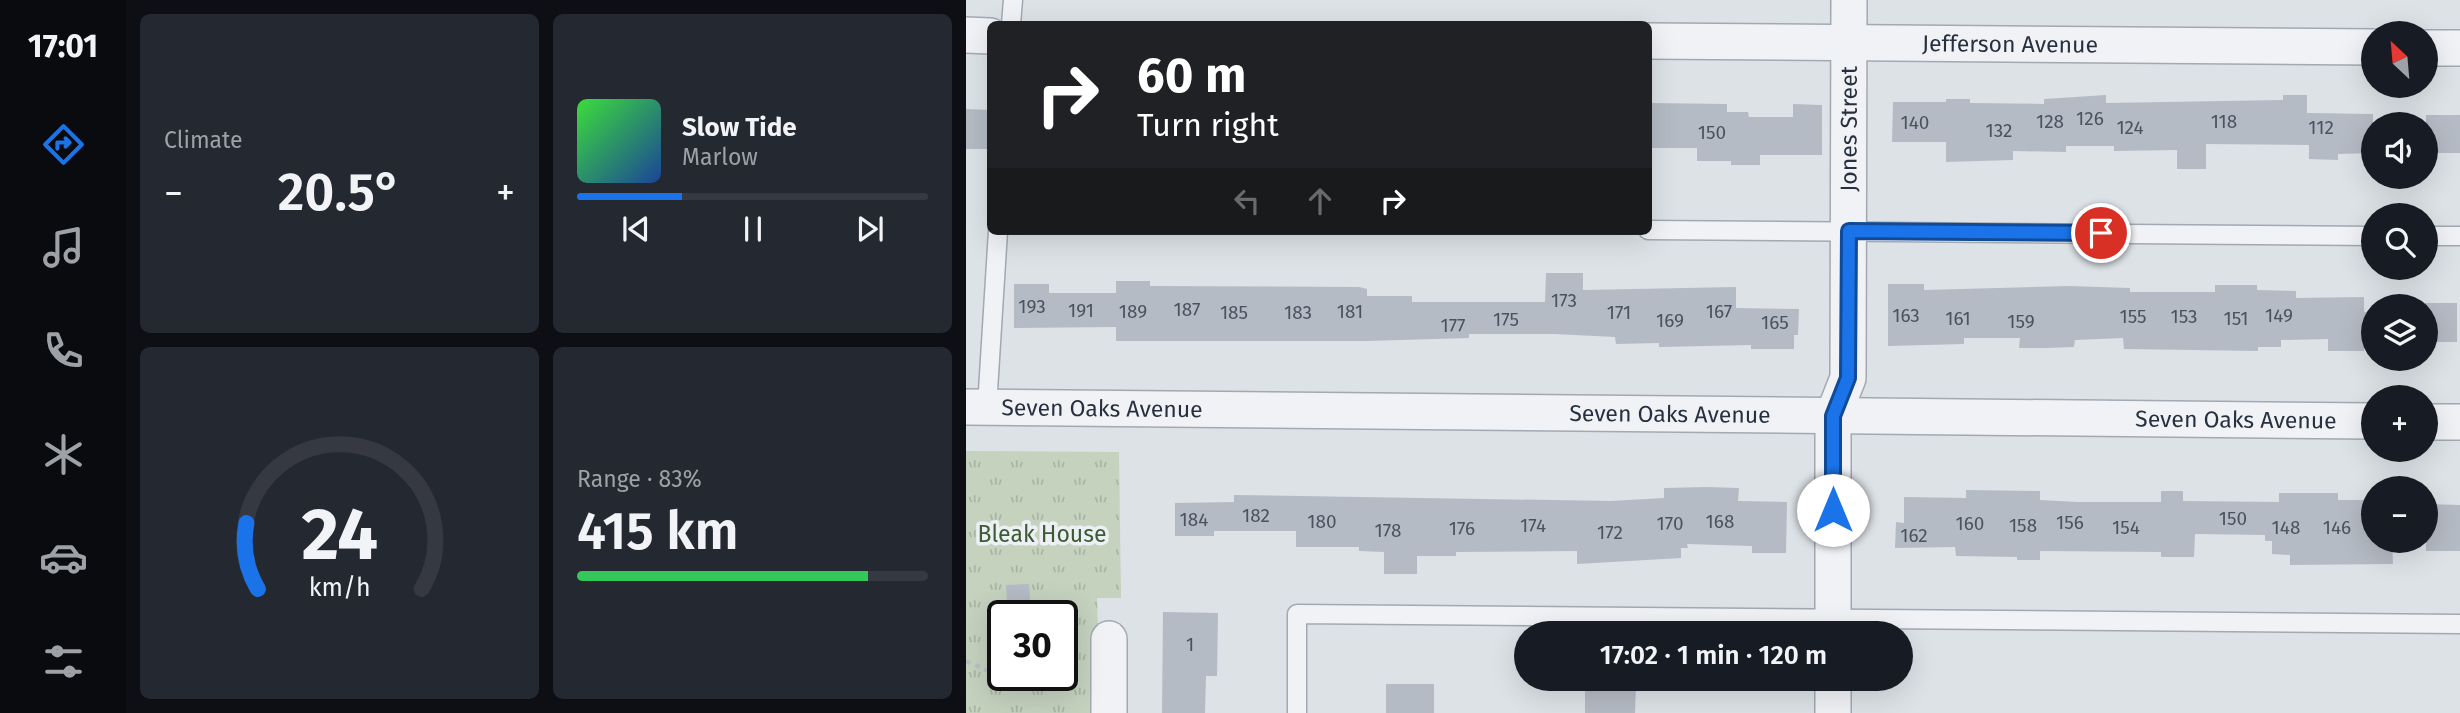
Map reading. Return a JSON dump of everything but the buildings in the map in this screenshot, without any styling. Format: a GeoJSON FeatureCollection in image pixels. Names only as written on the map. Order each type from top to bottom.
{"type":"FeatureCollection","features":[{"type":"Feature","properties":{"kind":"street","name":"Jones Street"},"geometry":{"type":"LineString","coordinates":[[1833,621],[1833,416],[1848,378],[1849,0]]}},
{"type":"Feature","properties":{"kind":"street"},"geometry":{"type":"LineString","coordinates":[[966,35],[987,36]]}},
{"type":"Feature","properties":{"kind":"street","name":"Jefferson Avenue"},"geometry":{"type":"LineString","coordinates":[[1652,41],[2361,47]]}},
{"type":"Feature","properties":{"kind":"street"},"geometry":{"type":"LineString","coordinates":[[2438,48],[2460,48]]}},
{"type":"Feature","properties":{"kind":"street","name":"Seven Oaks Avenue"},"geometry":{"type":"LineString","coordinates":[[976,407],[2361,421]]}},
{"type":"Feature","properties":{"kind":"street"},"geometry":{"type":"LineString","coordinates":[[2438,422],[2460,422]]}},
{"type":"Feature","properties":{"kind":"street"},"geometry":{"type":"LineString","coordinates":[[1109,639],[1109,713]]}},
{"type":"Feature","properties":{"kind":"street"},"geometry":{"type":"LineString","coordinates":[[1833,691],[1833,713]]}},
{"type":"Feature","properties":{"kind":"lane"},"geometry":{"type":"LineString","coordinates":[[1012,21],[1013,0]]}},
{"type":"Feature","properties":{"kind":"lane"},"geometry":{"type":"LineString","coordinates":[[1652,230],[2361,236]]}},
{"type":"Feature","properties":{"kind":"lane"},"geometry":{"type":"LineString","coordinates":[[976,407],[998,235]]}},
{"type":"Feature","properties":{"kind":"lane"},"geometry":{"type":"LineString","coordinates":[[2438,236],[2460,236]]}},
{"type":"Feature","properties":{"kind":"lane"},"geometry":{"type":"LineString","coordinates":[[1297,713],[1297,614],[1610,621]]}},
{"type":"Feature","properties":{"kind":"lane"},"geometry":{"type":"LineString","coordinates":[[1913,626],[2460,624]]}},
{"type":"Feature","properties":{"kind":"path"},"geometry":{"type":"LineString","coordinates":[[966,661],[987,670]]}},
{"type":"Feature","properties":{"kind":"green space","name":"Bleak House"},"geometry":{"type":"Polygon","coordinates":[[[966,451],[1119,452],[1121,598],[1097,598],[1101,713],[966,713],[966,451]]]}},
{"type":"Feature","properties":{"kind":"route"},"geometry":{"type":"LineString","coordinates":[[1833,510],[1833,416],[1848,378],[1849,231],[2101,233]]}}]}
